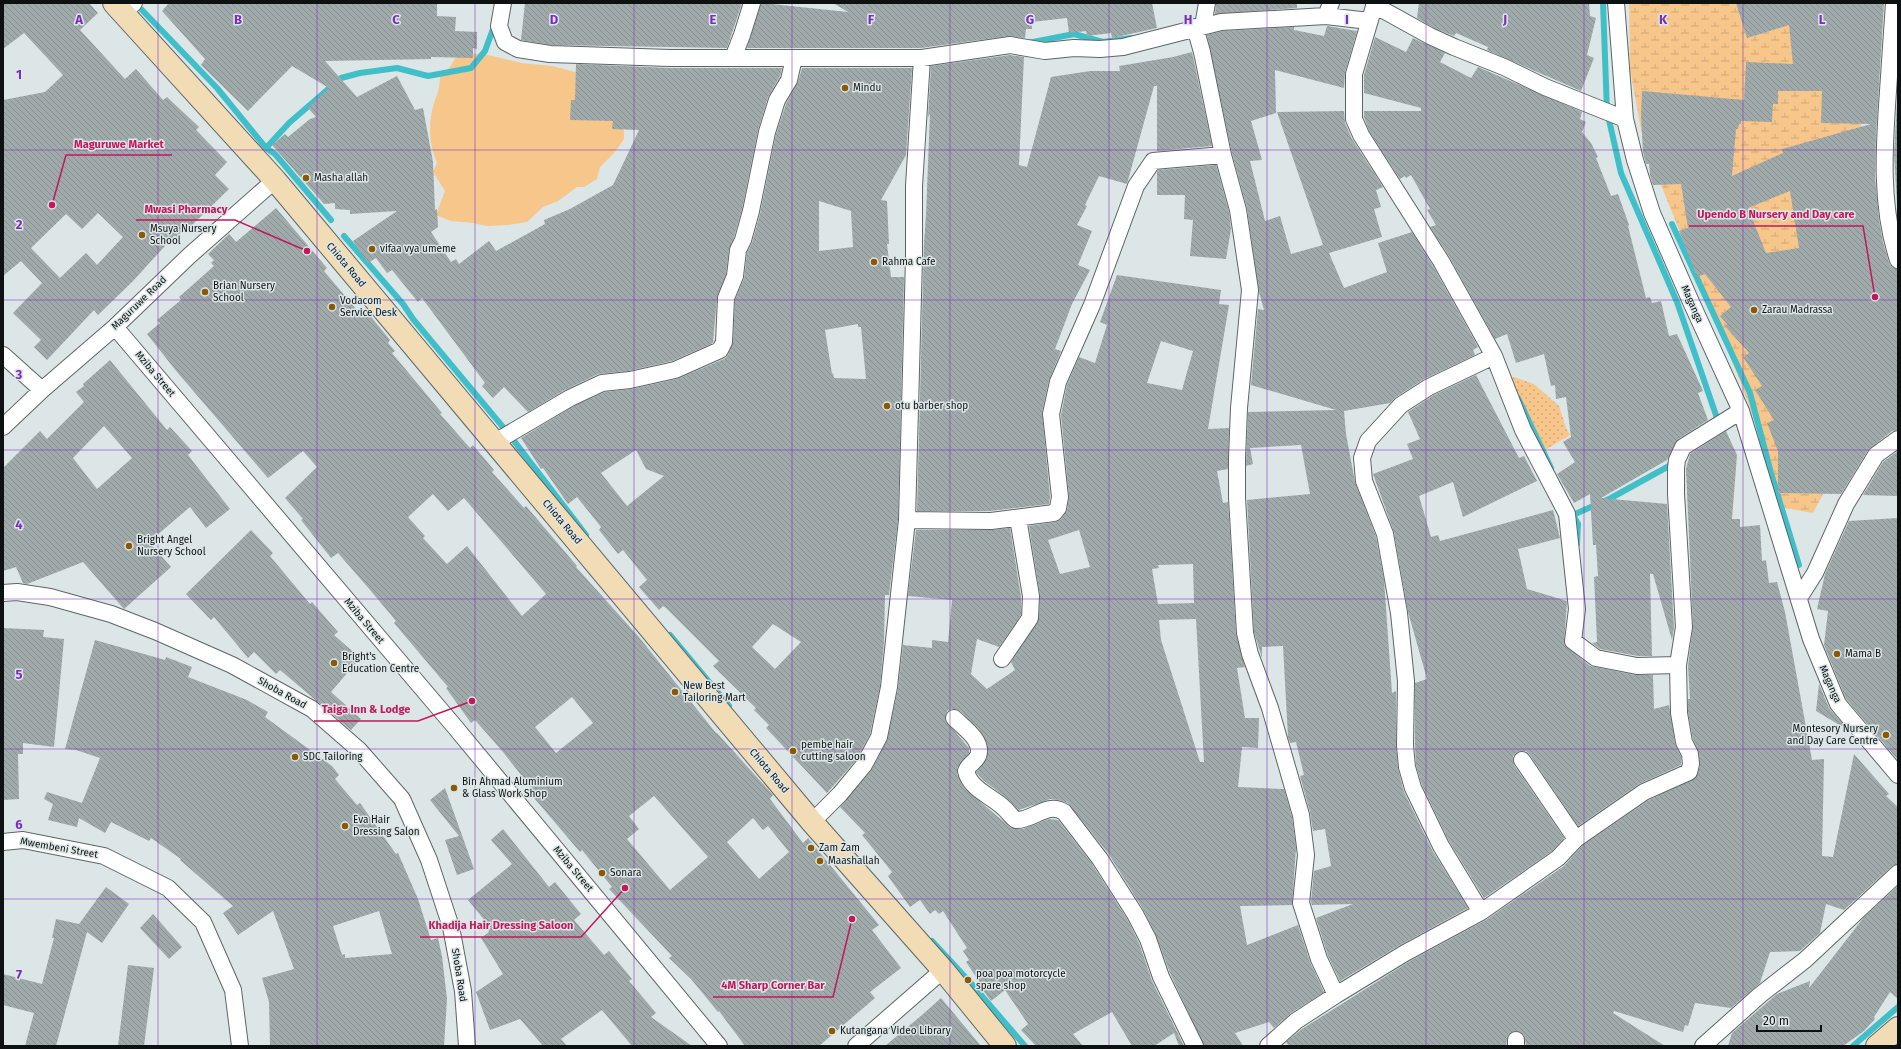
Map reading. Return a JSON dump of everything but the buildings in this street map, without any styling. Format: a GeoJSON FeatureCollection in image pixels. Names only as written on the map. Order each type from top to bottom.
{"type":"FeatureCollection","features":[{"type":"Feature","properties":{"kind":"street"},"geometry":{"type":"LineString","coordinates":[[503,3],[499,26],[505,42],[518,49],[550,54],[625,57],[922,58],[1010,45],[1045,51],[1074,48],[1110,48],[1154,39],[1221,22],[1328,9],[1369,21]]}},
{"type":"Feature","properties":{"kind":"street"},"geometry":{"type":"LineString","coordinates":[[733,58],[752,3]]}},
{"type":"Feature","properties":{"kind":"street"},"geometry":{"type":"LineString","coordinates":[[1207,3],[1199,27],[1202,52],[1223,155],[1238,210],[1250,290],[1238,408],[1237,458],[1237,498],[1245,633],[1250,654],[1270,708],[1301,815],[1306,855],[1301,902],[1319,959],[1336,995]]}},
{"type":"Feature","properties":{"kind":"street","name":"Maganga"},"geometry":{"type":"LineString","coordinates":[[1616,3],[1626,119],[1635,160],[1652,213],[1691,302],[1742,411],[1811,639],[1838,704],[1898,775]]}},
{"type":"Feature","properties":{"kind":"street"},"geometry":{"type":"LineString","coordinates":[[1894,3],[1886,113],[1884,183],[1891,239],[1898,260]]}},
{"type":"Feature","properties":{"kind":"street"},"geometry":{"type":"LineString","coordinates":[[1626,119],[1546,87],[1504,67],[1454,47],[1424,33],[1375,4],[1354,74],[1354,119],[1361,135],[1441,261],[1494,356],[1523,430],[1567,514],[1576,609],[1573,641],[1596,658],[1637,666],[1678,665]]}},
{"type":"Feature","properties":{"kind":"street","name":"Chiota Road"},"geometry":{"type":"LineString","coordinates":[[123,6],[275,180],[812,822],[943,970],[1005,1046]]}},
{"type":"Feature","properties":{"kind":"street"},"geometry":{"type":"LineString","coordinates":[[495,442],[570,398],[602,383],[630,380],[675,370],[720,350],[724,342],[726,298],[735,276],[738,250],[743,240],[751,211],[767,132],[777,100],[789,80],[794,58]]}},
{"type":"Feature","properties":{"kind":"street"},"geometry":{"type":"LineString","coordinates":[[812,822],[840,794],[864,765],[879,737],[889,687],[907,520],[914,258],[914,186],[922,58]]}},
{"type":"Feature","properties":{"kind":"street"},"geometry":{"type":"LineString","coordinates":[[907,520],[960,522],[1018,518],[1054,513],[1058,508],[1060,497],[1051,414],[1058,382],[1092,305],[1136,186],[1153,161],[1223,155]]}},
{"type":"Feature","properties":{"kind":"street","name":"Maguruwe Road"},"geometry":{"type":"LineString","coordinates":[[3,427],[42,390],[115,327],[189,256],[275,180]]}},
{"type":"Feature","properties":{"kind":"street","name":"Mziba Street"},"geometry":{"type":"LineString","coordinates":[[115,327],[450,721],[719,1046]]}},
{"type":"Feature","properties":{"kind":"street"},"geometry":{"type":"LineString","coordinates":[[3,355],[42,390]]}},
{"type":"Feature","properties":{"kind":"street"},"geometry":{"type":"LineString","coordinates":[[1481,912],[1441,846],[1413,788],[1407,767],[1405,746],[1406,681],[1399,613],[1385,534],[1364,481],[1362,458],[1368,441],[1401,405],[1429,387],[1494,356]]}},
{"type":"Feature","properties":{"kind":"street"},"geometry":{"type":"LineString","coordinates":[[1268,1046],[1296,1020],[1405,953],[1481,912],[1558,858],[1576,839],[1644,792],[1689,772],[1691,764],[1690,754],[1684,742],[1679,713],[1678,665],[1684,627],[1676,494],[1677,460],[1683,447],[1742,411]]}},
{"type":"Feature","properties":{"kind":"street"},"geometry":{"type":"LineString","coordinates":[[1799,598],[1815,573],[1850,498],[1876,455],[1898,439]]}},
{"type":"Feature","properties":{"kind":"street"},"geometry":{"type":"LineString","coordinates":[[1002,659],[1030,618],[1031,596],[1018,518]]}},
{"type":"Feature","properties":{"kind":"street","name":"Shoba Road"},"geometry":{"type":"LineString","coordinates":[[3,593],[17,592],[50,597],[111,614],[156,631],[232,665],[312,709],[359,750],[402,800],[429,860],[451,927],[463,991],[467,1046]]}},
{"type":"Feature","properties":{"kind":"street"},"geometry":{"type":"LineString","coordinates":[[954,718],[975,739],[979,748],[978,757],[966,771],[967,776],[975,786],[1004,807],[1016,820],[1022,821],[1048,809],[1058,808],[1064,812],[1100,859],[1135,914],[1148,939],[1161,976],[1195,1046]]}},
{"type":"Feature","properties":{"kind":"street"},"geometry":{"type":"LineString","coordinates":[[1522,760],[1576,839]]}},
{"type":"Feature","properties":{"kind":"street","name":"Mwembeni Street"},"geometry":{"type":"LineString","coordinates":[[3,842],[23,840],[104,856],[168,888],[203,922],[233,990],[240,1046]]}},
{"type":"Feature","properties":{"kind":"street"},"geometry":{"type":"LineString","coordinates":[[1703,1046],[1760,995],[1805,960],[1898,873]]}},
{"type":"Feature","properties":{"kind":"street"},"geometry":{"type":"LineString","coordinates":[[856,1046],[943,970]]}},
{"type":"Feature","properties":{"kind":"street"},"geometry":{"type":"LineString","coordinates":[[1877,1046],[1898,1028]]}},
{"type":"Feature","properties":{"kind":"green space"},"geometry":{"type":"Polygon","coordinates":[[[1629,3],[1864,3],[1859,69],[1862,143],[1830,481],[1813,513],[1785,508],[1742,386],[1643,140],[1630,69],[1629,3]]]}},
{"type":"Feature","properties":{"kind":"green space"},"geometry":{"type":"Polygon","coordinates":[[[466,53],[488,55],[522,63],[552,66],[610,81],[623,98],[624,139],[615,152],[600,167],[597,179],[584,187],[577,187],[558,201],[543,207],[527,222],[487,226],[451,221],[436,215],[445,191],[433,172],[437,163],[430,137],[432,111],[438,91],[440,77],[450,67],[456,57],[466,53]]]}},
{"type":"Feature","properties":{"kind":"green space"},"geometry":{"type":"Polygon","coordinates":[[[1505,376],[1517,378],[1534,384],[1559,406],[1566,428],[1570,435],[1540,453],[1505,376]]]}},
{"type":"Feature","properties":{"kind":"waterway"},"geometry":{"type":"LineString","coordinates":[[1603,3],[1607,111],[1621,173],[1677,302],[1717,418],[1713,422]]}},
{"type":"Feature","properties":{"kind":"waterway"},"geometry":{"type":"LineString","coordinates":[[142,10],[217,88],[266,148],[275,154],[331,220]]}},
{"type":"Feature","properties":{"kind":"waterway"},"geometry":{"type":"LineString","coordinates":[[266,148],[289,123],[341,78],[360,73],[397,68],[428,76],[471,68],[485,51],[493,29]]}},
{"type":"Feature","properties":{"kind":"waterway"},"geometry":{"type":"LineString","coordinates":[[1028,43],[1074,34],[1103,42],[1131,38]]}},
{"type":"Feature","properties":{"kind":"waterway"},"geometry":{"type":"LineString","coordinates":[[1672,224],[1750,393],[1771,473],[1799,565]]}},
{"type":"Feature","properties":{"kind":"waterway"},"geometry":{"type":"LineString","coordinates":[[344,236],[403,304],[413,319],[508,433],[586,535]]}},
{"type":"Feature","properties":{"kind":"waterway"},"geometry":{"type":"LineString","coordinates":[[1518,398],[1551,468]]}},
{"type":"Feature","properties":{"kind":"waterway"},"geometry":{"type":"LineString","coordinates":[[1571,510],[1573,515],[1611,498],[1669,466],[1672,461]]}},
{"type":"Feature","properties":{"kind":"waterway"},"geometry":{"type":"LineString","coordinates":[[1573,515],[1578,524],[1577,544]]}},
{"type":"Feature","properties":{"kind":"waterway"},"geometry":{"type":"LineString","coordinates":[[670,635],[729,706]]}},
{"type":"Feature","properties":{"kind":"waterway"},"geometry":{"type":"LineString","coordinates":[[932,941],[1025,1046]]}},
{"type":"Feature","properties":{"kind":"waterway"},"geometry":{"type":"LineString","coordinates":[[1853,1046],[1898,1007]]}},
{"type":"Feature","properties":{"kind":"place","name":"Mindu"},"geometry":{"type":"Point","coordinates":[845,88]}},
{"type":"Feature","properties":{"kind":"place","name":"Masha allah"},"geometry":{"type":"Point","coordinates":[306,178]}},
{"type":"Feature","properties":{"kind":"place","name":"Maguruwe Market"},"geometry":{"type":"Point","coordinates":[52,205]}},
{"type":"Feature","properties":{"kind":"place","name":"Msuya Nursery School"},"geometry":{"type":"Point","coordinates":[142,235]}},
{"type":"Feature","properties":{"kind":"place","name":"vifaa vya umeme"},"geometry":{"type":"Point","coordinates":[372,249]}},
{"type":"Feature","properties":{"kind":"place","name":"Mwasi Pharmacy"},"geometry":{"type":"Point","coordinates":[307,251]}},
{"type":"Feature","properties":{"kind":"place","name":"Rahma Cafe"},"geometry":{"type":"Point","coordinates":[874,262]}},
{"type":"Feature","properties":{"kind":"place","name":"Brian Nursery School"},"geometry":{"type":"Point","coordinates":[205,292]}},
{"type":"Feature","properties":{"kind":"place","name":"Upendo B Nursery and Day care"},"geometry":{"type":"Point","coordinates":[1875,297]}},
{"type":"Feature","properties":{"kind":"place","name":"Vodacom Service Desk"},"geometry":{"type":"Point","coordinates":[332,307]}},
{"type":"Feature","properties":{"kind":"place","name":"Zarau Madrassa"},"geometry":{"type":"Point","coordinates":[1754,310]}},
{"type":"Feature","properties":{"kind":"place","name":"otu barber shop"},"geometry":{"type":"Point","coordinates":[887,406]}},
{"type":"Feature","properties":{"kind":"place","name":"Bright Angel Nursery School"},"geometry":{"type":"Point","coordinates":[129,546]}},
{"type":"Feature","properties":{"kind":"place","name":"Mama B"},"geometry":{"type":"Point","coordinates":[1837,654]}},
{"type":"Feature","properties":{"kind":"place","name":"Bright's Education Centre"},"geometry":{"type":"Point","coordinates":[334,663]}},
{"type":"Feature","properties":{"kind":"place","name":"New Best Tailoring Mart"},"geometry":{"type":"Point","coordinates":[675,692]}},
{"type":"Feature","properties":{"kind":"place","name":"Taiga Inn & Lodge"},"geometry":{"type":"Point","coordinates":[472,701]}},
{"type":"Feature","properties":{"kind":"place","name":"Montesory Nursery and Day Care Centre"},"geometry":{"type":"Point","coordinates":[1886,735]}},
{"type":"Feature","properties":{"kind":"place","name":"pembe hair cutting saloon"},"geometry":{"type":"Point","coordinates":[793,751]}},
{"type":"Feature","properties":{"kind":"place","name":"SDC Tailoring"},"geometry":{"type":"Point","coordinates":[295,757]}},
{"type":"Feature","properties":{"kind":"place","name":"Bin Ahmad Aluminium & Glass Work Shop"},"geometry":{"type":"Point","coordinates":[454,788]}},
{"type":"Feature","properties":{"kind":"place","name":"Eva Hair Dressing Salon"},"geometry":{"type":"Point","coordinates":[345,826]}},
{"type":"Feature","properties":{"kind":"place","name":"Zam Zam"},"geometry":{"type":"Point","coordinates":[811,848]}},
{"type":"Feature","properties":{"kind":"place","name":"Maashallah"},"geometry":{"type":"Point","coordinates":[820,861]}},
{"type":"Feature","properties":{"kind":"place","name":"Sonara"},"geometry":{"type":"Point","coordinates":[602,873]}},
{"type":"Feature","properties":{"kind":"place","name":"Khadija Hair Dressing Saloon"},"geometry":{"type":"Point","coordinates":[625,888]}},
{"type":"Feature","properties":{"kind":"place","name":"4M Sharp Corner Bar"},"geometry":{"type":"Point","coordinates":[852,919]}},
{"type":"Feature","properties":{"kind":"place","name":"poa poa motorcycle spare shop"},"geometry":{"type":"Point","coordinates":[968,980]}},
{"type":"Feature","properties":{"kind":"place","name":"Kutangana Video Library"},"geometry":{"type":"Point","coordinates":[832,1031]}}]}
